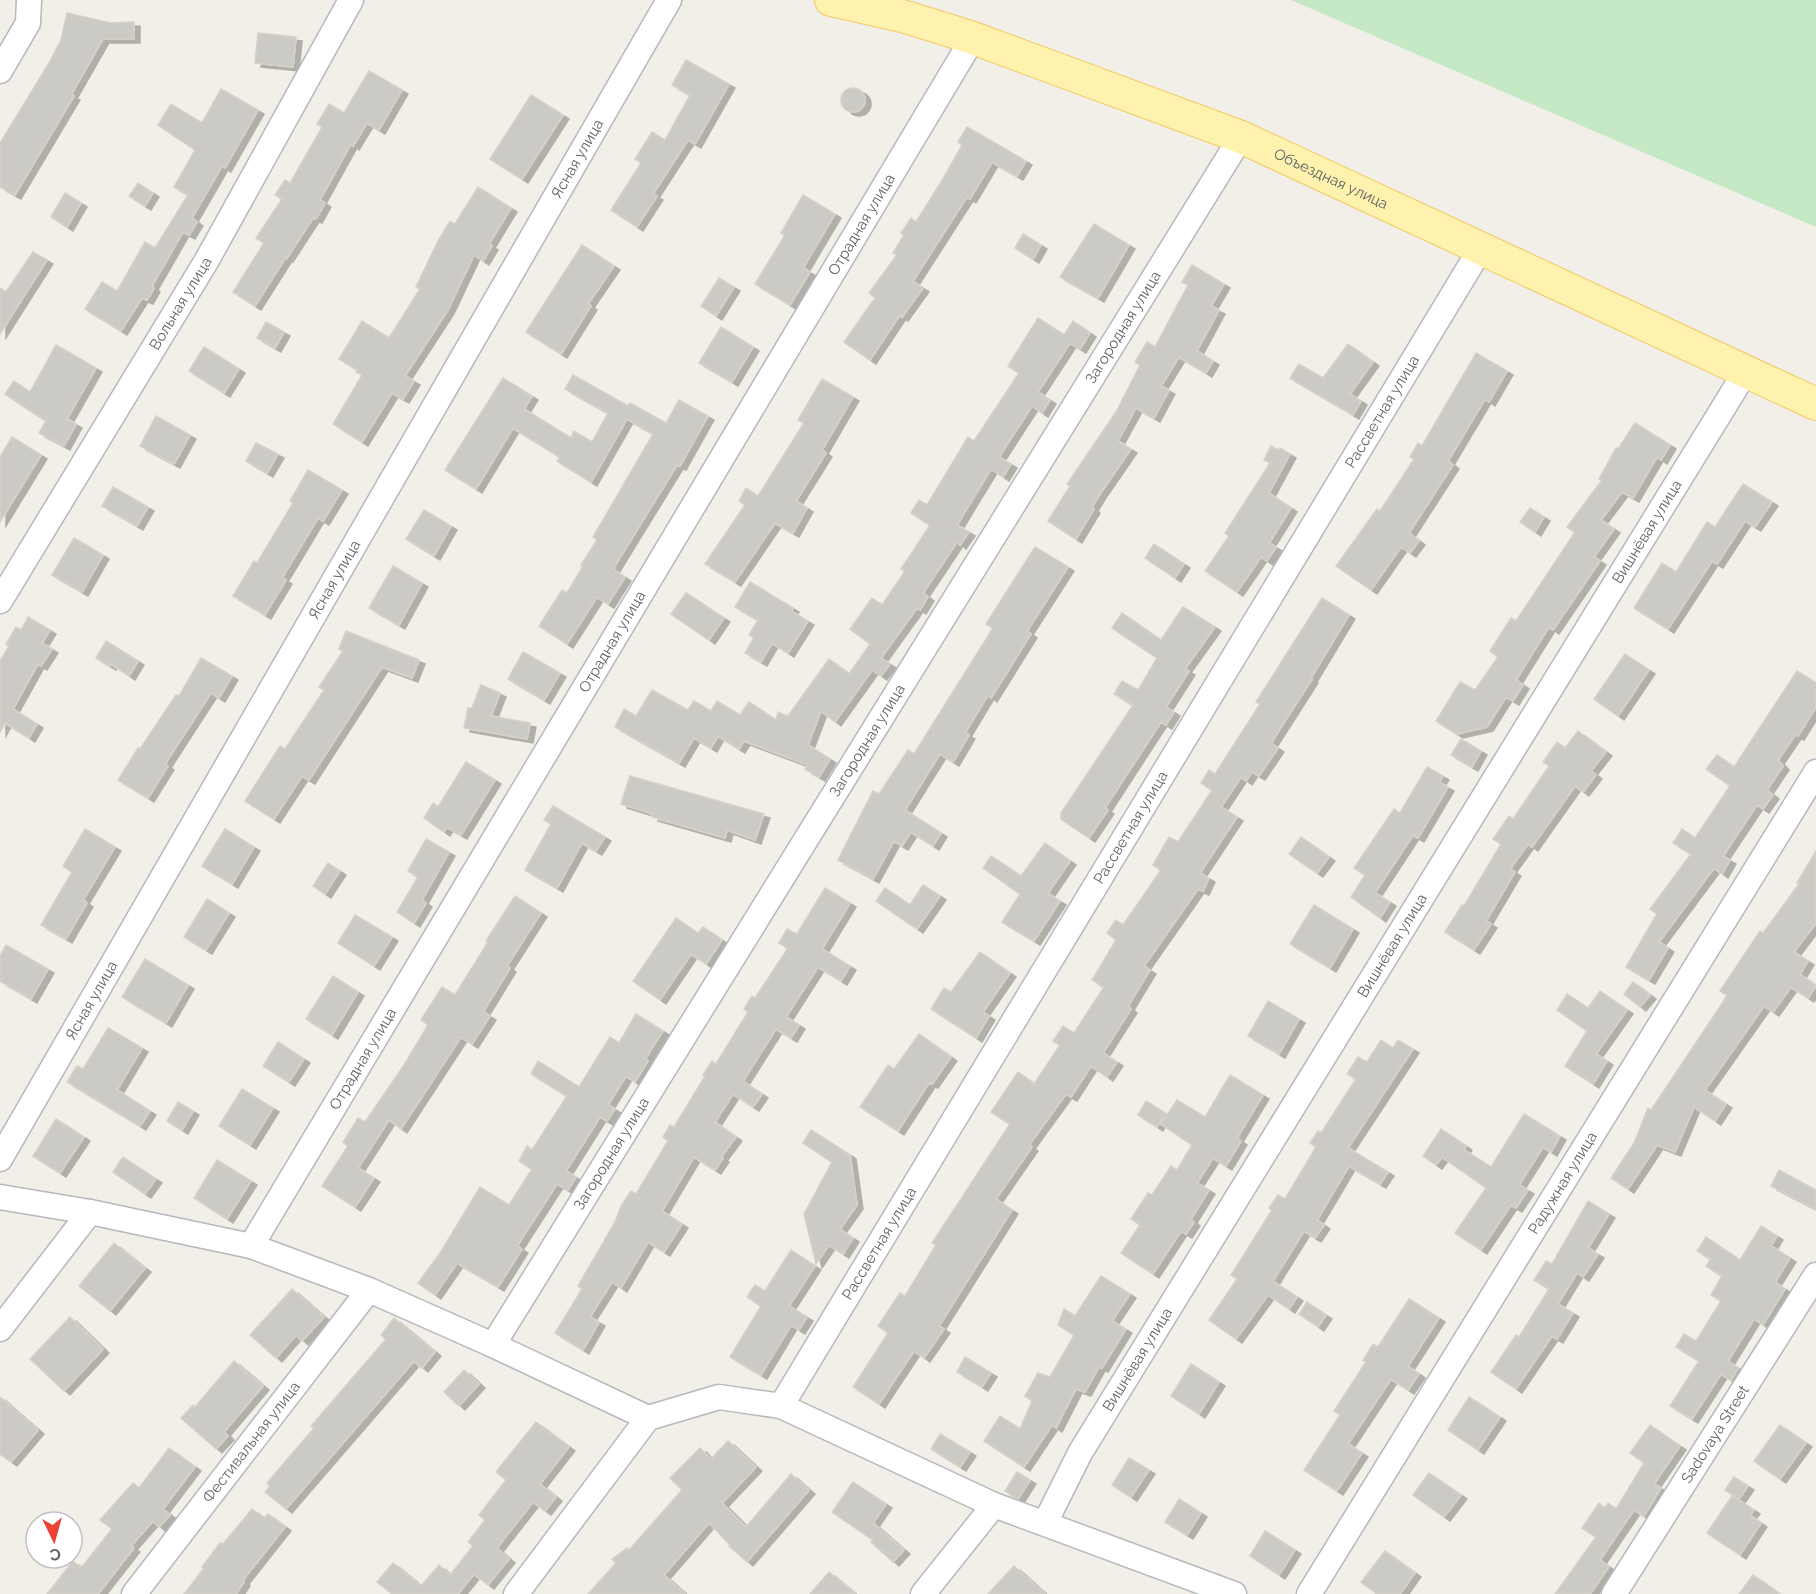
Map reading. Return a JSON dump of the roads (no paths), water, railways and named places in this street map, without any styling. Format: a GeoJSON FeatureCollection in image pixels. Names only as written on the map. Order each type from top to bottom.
{"type":"FeatureCollection","features":[{"type":"Feature","properties":{"kind":"main road","name":"Объездная улица"},"geometry":{"type":"LineString","coordinates":[[831,0],[906,17],[973,38],[1241,137],[1816,404]]}},
{"type":"Feature","properties":{"kind":"street"},"geometry":{"type":"LineString","coordinates":[[0,71],[28,23],[29,0]]}},
{"type":"Feature","properties":{"kind":"street","name":"Вольная улица"},"geometry":{"type":"LineString","coordinates":[[0,601],[207,260],[351,0]]}},
{"type":"Feature","properties":{"kind":"street","name":"Ясная улица"},"geometry":{"type":"LineString","coordinates":[[0,1159],[669,0]]}},
{"type":"Feature","properties":{"kind":"street","name":"Отрадная улица"},"geometry":{"type":"LineString","coordinates":[[251,1246],[973,38]]}},
{"type":"Feature","properties":{"kind":"street","name":"Загородная улица"},"geometry":{"type":"LineString","coordinates":[[493,1345],[1241,137]]}},
{"type":"Feature","properties":{"kind":"street","name":"Рассветная улица"},"geometry":{"type":"LineString","coordinates":[[781,1407],[1481,248]]}},
{"type":"Feature","properties":{"kind":"street","name":"Вишнёвая улица"},"geometry":{"type":"LineString","coordinates":[[1045,1523],[1080,1453],[1746,372]]}},
{"type":"Feature","properties":{"kind":"street","name":"Радужная улица"},"geometry":{"type":"LineString","coordinates":[[1309,1594],[1816,772]]}},
{"type":"Feature","properties":{"kind":"street"},"geometry":{"type":"LineString","coordinates":[[0,1197],[90,1212],[251,1246],[369,1290],[648,1418]]}},
{"type":"Feature","properties":{"kind":"street"},"geometry":{"type":"LineString","coordinates":[[0,1329],[90,1212]]}},
{"type":"Feature","properties":{"kind":"street","name":"Sadovaya Street"},"geometry":{"type":"LineString","coordinates":[[1614,1594],[1816,1275]]}},
{"type":"Feature","properties":{"kind":"street","name":"Фестивальная улица"},"geometry":{"type":"LineString","coordinates":[[134,1594],[369,1290]]}},
{"type":"Feature","properties":{"kind":"street"},"geometry":{"type":"LineString","coordinates":[[516,1594],[648,1418],[719,1397],[781,1407],[994,1505],[1234,1594]]}},
{"type":"Feature","properties":{"kind":"street"},"geometry":{"type":"LineString","coordinates":[[923,1594],[994,1505]]}}]}
